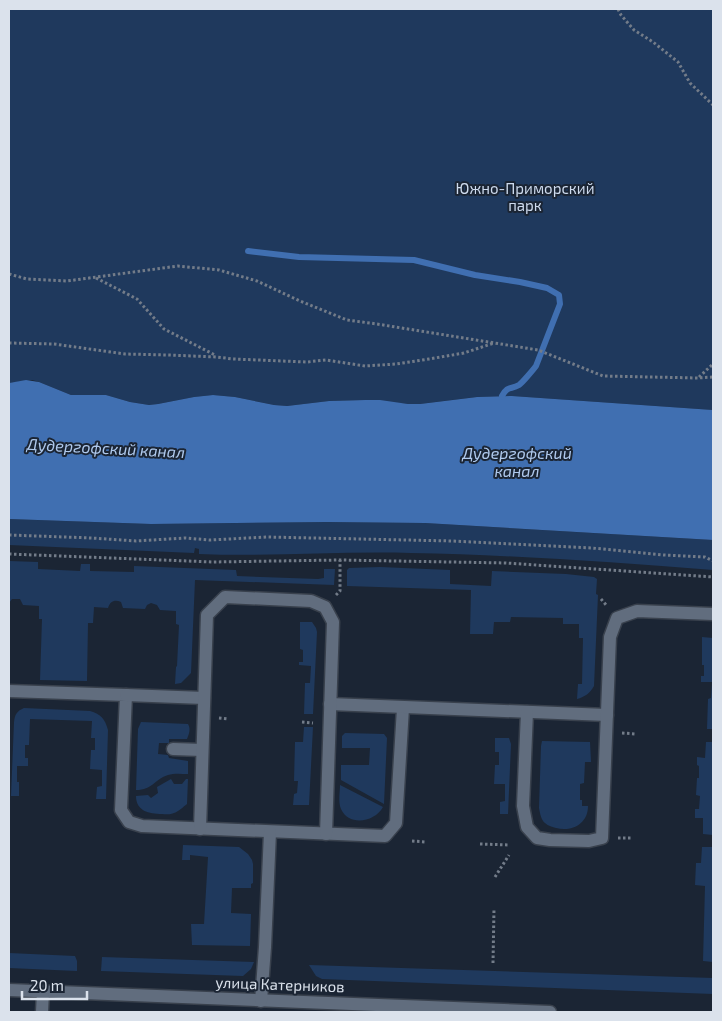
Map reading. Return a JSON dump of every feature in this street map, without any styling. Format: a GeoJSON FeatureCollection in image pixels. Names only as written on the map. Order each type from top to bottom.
{"type":"FeatureCollection","features":[{"type":"Feature","properties":{"kind":"street"},"geometry":{"type":"LineString","coordinates":[[200,829],[207,615],[225,597],[302,600],[311,601],[325,607],[333,622],[326,834]]}},
{"type":"Feature","properties":{"kind":"street"},"geometry":{"type":"LineString","coordinates":[[527,712],[523,806],[526,827],[537,838],[550,840],[589,841],[602,838],[610,637],[617,618],[637,611],[713,614]]}},
{"type":"Feature","properties":{"kind":"street"},"geometry":{"type":"LineString","coordinates":[[9,691],[204,698]]}},
{"type":"Feature","properties":{"kind":"street"},"geometry":{"type":"LineString","coordinates":[[126,695],[121,810],[129,822],[142,826],[200,829],[385,836],[396,823],[403,708]]}},
{"type":"Feature","properties":{"kind":"street"},"geometry":{"type":"LineString","coordinates":[[330,704],[607,715]]}},
{"type":"Feature","properties":{"kind":"street"},"geometry":{"type":"LineString","coordinates":[[173,749],[202,750]]}},
{"type":"Feature","properties":{"kind":"street"},"geometry":{"type":"LineString","coordinates":[[261,1000],[270,832]]}},
{"type":"Feature","properties":{"kind":"street","name":"улица Катерников"},"geometry":{"type":"LineString","coordinates":[[9,990],[261,1000],[405,1009],[550,1012]]}},
{"type":"Feature","properties":{"kind":"street"},"geometry":{"type":"LineString","coordinates":[[42,1012],[43,992]]}},
{"type":"Feature","properties":{"kind":"path"},"geometry":{"type":"LineString","coordinates":[[618,9],[634,30],[678,62],[690,83],[713,106]]}},
{"type":"Feature","properties":{"kind":"path"},"geometry":{"type":"LineString","coordinates":[[9,274],[27,279],[67,281],[178,266],[219,270],[257,281],[346,320],[538,350],[603,376],[713,377]]}},
{"type":"Feature","properties":{"kind":"path"},"geometry":{"type":"LineString","coordinates":[[96,278],[137,299],[164,329],[217,357]]}},
{"type":"Feature","properties":{"kind":"path"},"geometry":{"type":"LineString","coordinates":[[9,343],[54,344],[125,354],[297,362],[326,360],[365,366],[396,364],[464,353],[495,342]]}},
{"type":"Feature","properties":{"kind":"path"},"geometry":{"type":"LineString","coordinates":[[698,378],[713,364]]}},
{"type":"Feature","properties":{"kind":"path"},"geometry":{"type":"LineString","coordinates":[[9,535],[136,541],[185,538],[210,540],[267,537],[452,540],[705,557],[713,561]]}},
{"type":"Feature","properties":{"kind":"path"},"geometry":{"type":"LineString","coordinates":[[9,554],[213,562],[340,560],[506,563],[713,577]]}},
{"type":"Feature","properties":{"kind":"path"},"geometry":{"type":"LineString","coordinates":[[340,560],[340,590]]}},
{"type":"Feature","properties":{"kind":"path"},"geometry":{"type":"LineString","coordinates":[[302,722],[318,724]]}},
{"type":"Feature","properties":{"kind":"path"},"geometry":{"type":"LineString","coordinates":[[618,733],[636,734]]}},
{"type":"Feature","properties":{"kind":"path"},"geometry":{"type":"LineString","coordinates":[[612,838],[632,838]]}},
{"type":"Feature","properties":{"kind":"path"},"geometry":{"type":"LineString","coordinates":[[412,841],[426,842]]}},
{"type":"Feature","properties":{"kind":"path"},"geometry":{"type":"LineString","coordinates":[[480,844],[509,845]]}},
{"type":"Feature","properties":{"kind":"path"},"geometry":{"type":"LineString","coordinates":[[495,877],[509,855]]}},
{"type":"Feature","properties":{"kind":"path"},"geometry":{"type":"LineString","coordinates":[[493,963],[494,908]]}},
{"type":"Feature","properties":{"kind":"green space","name":"Южно-Приморский парк"},"geometry":{"type":"Polygon","coordinates":[[[9,9],[713,9],[713,410],[512,396],[476,397],[420,404],[365,400],[329,401],[287,406],[213,395],[149,405],[106,395],[71,395],[32,380],[9,383],[9,9]]]}},
{"type":"Feature","properties":{"kind":"green space"},"geometry":{"type":"Polygon","coordinates":[[[9,519],[151,524],[425,523],[713,540],[713,570],[562,559],[449,554],[225,555],[199,554],[199,549],[195,548],[194,553],[9,545],[9,519]]]}},
{"type":"Feature","properties":{"kind":"green space"},"geometry":{"type":"Polygon","coordinates":[[[9,561],[38,562],[38,569],[80,571],[81,564],[90,564],[90,571],[134,572],[134,566],[236,570],[237,576],[318,579],[324,578],[324,569],[335,569],[334,585],[195,580],[191,673],[181,683],[175,684],[179,625],[176,624],[176,611],[160,610],[157,605],[151,603],[145,609],[123,608],[121,602],[117,601],[111,602],[108,608],[94,607],[93,623],[88,623],[87,681],[40,680],[42,619],[39,619],[39,606],[23,605],[20,599],[12,599],[9,603],[9,561]]]}},
{"type":"Feature","properties":{"kind":"green space"},"geometry":{"type":"Polygon","coordinates":[[[380,567],[450,570],[450,584],[491,586],[492,571],[594,577],[597,579],[596,594],[598,595],[594,686],[591,691],[577,699],[578,684],[582,684],[583,638],[579,638],[579,624],[563,624],[563,618],[511,617],[510,622],[494,622],[493,634],[470,634],[471,590],[347,586],[347,570],[349,568],[380,567]]]}},
{"type":"Feature","properties":{"kind":"green space"},"geometry":{"type":"Polygon","coordinates":[[[300,622],[312,622],[317,632],[313,714],[304,714],[305,683],[310,683],[311,666],[299,665],[299,662],[303,662],[303,650],[300,649],[300,622]]]}},
{"type":"Feature","properties":{"kind":"green space"},"geometry":{"type":"Polygon","coordinates":[[[702,637],[713,638],[713,729],[707,729],[708,699],[711,698],[712,682],[701,682],[701,676],[704,676],[702,637]]]}},
{"type":"Feature","properties":{"kind":"green space"},"geometry":{"type":"Polygon","coordinates":[[[24,708],[90,711],[102,718],[108,730],[106,799],[96,799],[97,787],[102,786],[102,770],[90,769],[91,750],[95,750],[95,738],[91,738],[92,721],[30,719],[29,745],[25,745],[25,758],[28,758],[28,766],[17,766],[19,796],[11,796],[14,722],[17,713],[24,708]]]}},
{"type":"Feature","properties":{"kind":"green space"},"geometry":{"type":"Polygon","coordinates":[[[141,722],[188,724],[190,730],[187,739],[169,739],[169,743],[159,743],[158,754],[188,761],[188,774],[168,775],[159,779],[150,787],[136,790],[138,729],[141,722]]]}},
{"type":"Feature","properties":{"kind":"green space"},"geometry":{"type":"Polygon","coordinates":[[[304,727],[313,727],[309,805],[293,805],[298,781],[294,781],[295,742],[303,742],[304,727]]]}},
{"type":"Feature","properties":{"kind":"green space"},"geometry":{"type":"Polygon","coordinates":[[[345,733],[384,734],[387,738],[384,804],[341,780],[341,765],[369,765],[370,748],[342,748],[342,736],[345,733]]]}},
{"type":"Feature","properties":{"kind":"green space"},"geometry":{"type":"Polygon","coordinates":[[[495,738],[509,738],[511,744],[508,814],[500,814],[500,802],[505,801],[505,784],[494,784],[495,765],[499,765],[499,752],[495,752],[495,738]]]}},
{"type":"Feature","properties":{"kind":"green space"},"geometry":{"type":"Polygon","coordinates":[[[542,741],[590,742],[591,762],[585,762],[584,783],[580,784],[580,800],[582,800],[582,806],[588,806],[587,812],[582,822],[573,828],[562,829],[550,826],[544,822],[541,816],[539,808],[542,741]]]}},
{"type":"Feature","properties":{"kind":"green space"},"geometry":{"type":"Polygon","coordinates":[[[706,742],[713,742],[713,835],[703,834],[703,818],[695,818],[695,809],[699,809],[700,796],[696,795],[697,778],[699,778],[697,757],[705,758],[706,742]]]}},
{"type":"Feature","properties":{"kind":"green space"},"geometry":{"type":"Polygon","coordinates":[[[171,779],[174,784],[182,784],[188,779],[187,804],[177,812],[172,814],[152,813],[144,811],[138,805],[136,796],[148,795],[151,798],[158,793],[157,787],[171,779]]]}},
{"type":"Feature","properties":{"kind":"green space"},"geometry":{"type":"Polygon","coordinates":[[[340,785],[383,807],[368,819],[356,820],[350,818],[345,815],[340,806],[340,785]]]}},
{"type":"Feature","properties":{"kind":"green space"},"geometry":{"type":"Polygon","coordinates":[[[183,845],[239,847],[252,860],[253,883],[251,888],[232,888],[231,913],[251,914],[250,946],[192,945],[191,924],[204,924],[208,857],[190,855],[190,860],[182,860],[183,845]]]}},
{"type":"Feature","properties":{"kind":"green space"},"geometry":{"type":"Polygon","coordinates":[[[702,847],[713,847],[713,962],[703,961],[705,886],[695,885],[696,863],[701,863],[702,847]]]}},
{"type":"Feature","properties":{"kind":"green space"},"geometry":{"type":"Polygon","coordinates":[[[9,953],[75,956],[77,971],[9,968],[9,953]]]}},
{"type":"Feature","properties":{"kind":"green space"},"geometry":{"type":"Polygon","coordinates":[[[102,957],[254,962],[251,969],[243,976],[101,971],[102,957]]]}},
{"type":"Feature","properties":{"kind":"green space"},"geometry":{"type":"Polygon","coordinates":[[[309,965],[713,978],[713,994],[322,979],[316,976],[309,965]]]}},
{"type":"Feature","properties":{"kind":"water","name":"Дудергофский канал"},"geometry":{"type":"Polygon","coordinates":[[[26,380],[39,382],[71,395],[106,395],[149,405],[213,395],[287,406],[329,401],[365,400],[420,404],[477,397],[512,396],[713,410],[713,540],[425,523],[151,524],[9,519],[9,383],[26,380]]]}},
{"type":"Feature","properties":{"kind":"waterway"},"geometry":{"type":"LineString","coordinates":[[248,251],[299,257],[414,260],[475,275],[547,288],[559,295],[560,304],[536,366],[520,384],[508,389],[502,396]]}}]}
